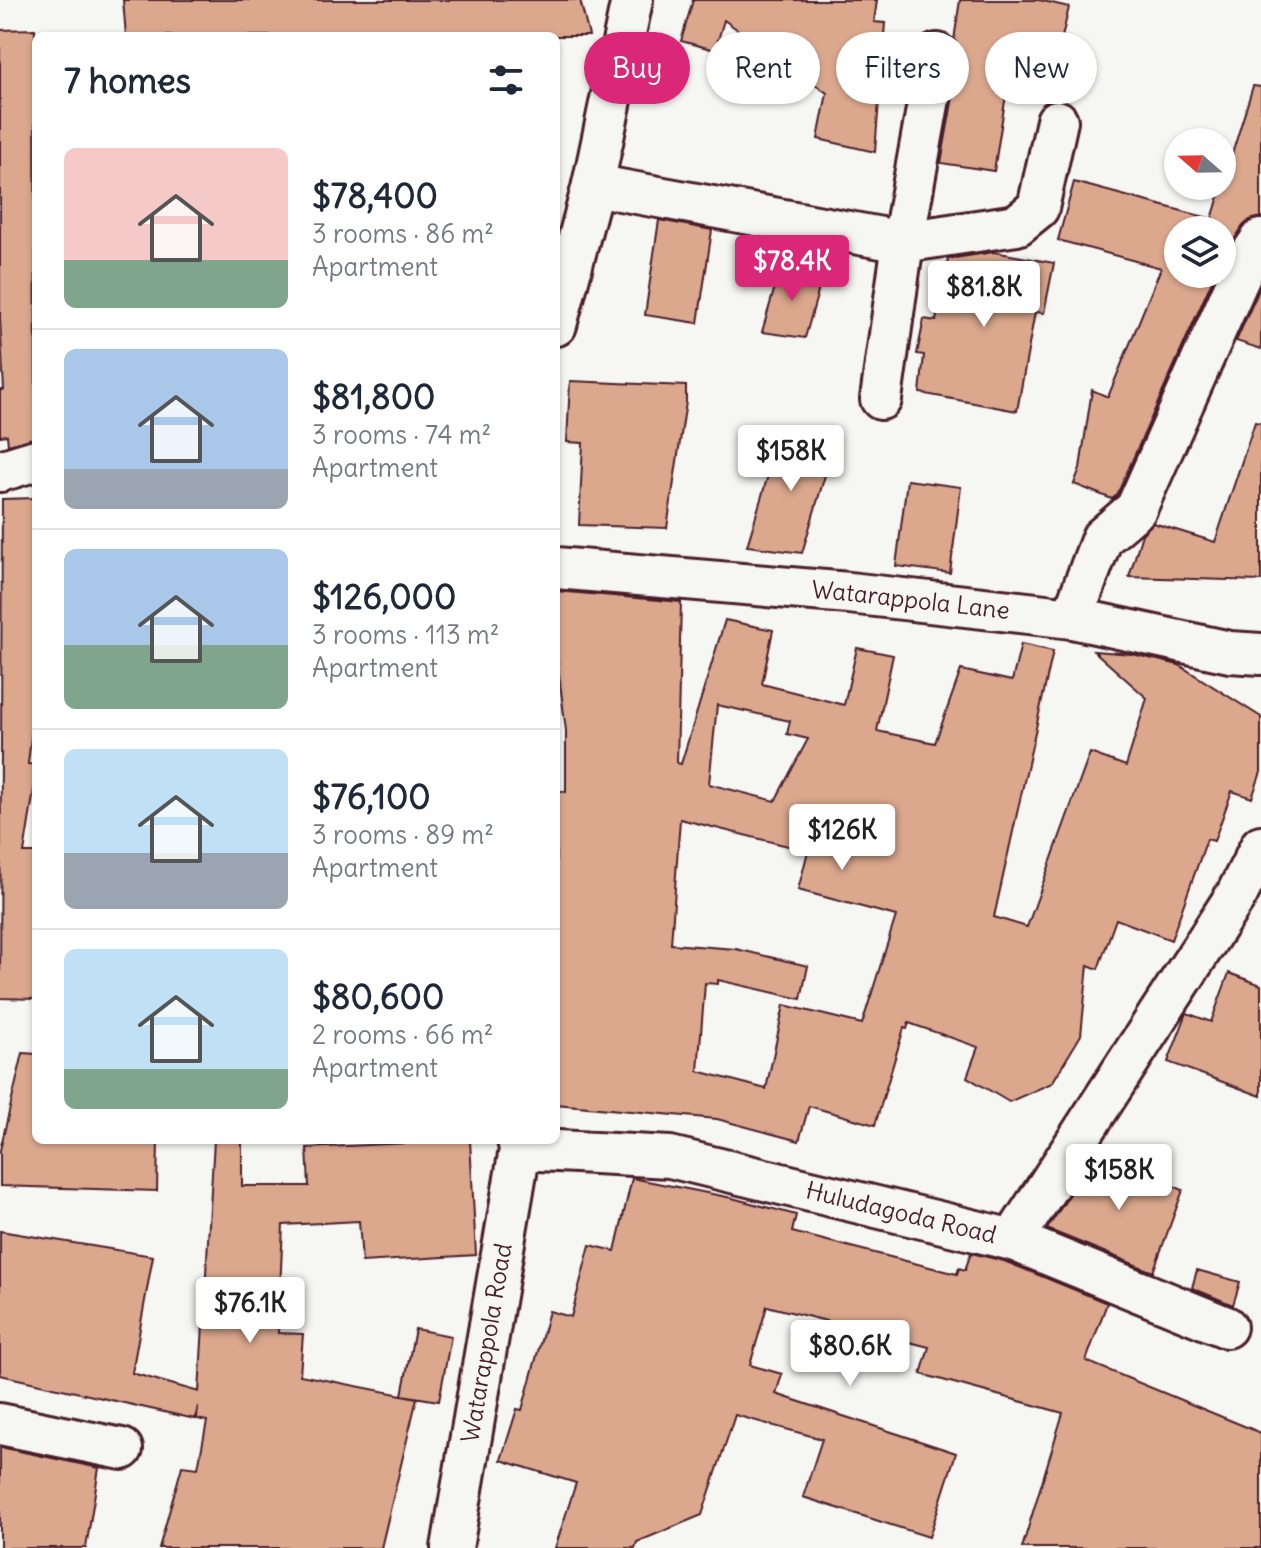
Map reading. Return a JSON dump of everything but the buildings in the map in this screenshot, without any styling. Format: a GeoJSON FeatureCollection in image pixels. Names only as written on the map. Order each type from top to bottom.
{"type":"FeatureCollection","features":[{"type":"Feature","properties":{"kind":"street"},"geometry":{"type":"LineString","coordinates":[[560,310],[593,185],[632,0]]}},
{"type":"Feature","properties":{"kind":"street"},"geometry":{"type":"LineString","coordinates":[[881,399],[903,242],[928,104]]}},
{"type":"Feature","properties":{"kind":"street"},"geometry":{"type":"LineString","coordinates":[[593,185],[903,242],[1017,225],[1038,208],[1057,121]]}},
{"type":"Feature","properties":{"kind":"street"},"geometry":{"type":"LineString","coordinates":[[1072,618],[1102,538],[1136,509],[1246,262],[1261,240]]}},
{"type":"Feature","properties":{"kind":"street"},"geometry":{"type":"LineString","coordinates":[[0,471],[32,461]]}},
{"type":"Feature","properties":{"kind":"street","name":"Watarappola Lane"},"geometry":{"type":"LineString","coordinates":[[560,568],[849,593],[1072,618],[1230,652],[1261,654]]}},
{"type":"Feature","properties":{"kind":"street","name":"Huludagoda Road"},"geometry":{"type":"LineString","coordinates":[[519,1144],[670,1157],[1013,1240],[1249,898],[1261,846]]}},
{"type":"Feature","properties":{"kind":"street","name":"Watarappola Road"},"geometry":{"type":"LineString","coordinates":[[452,1548],[519,1144]]}},
{"type":"Feature","properties":{"kind":"street"},"geometry":{"type":"LineString","coordinates":[[1013,1240],[1226,1327]]}},
{"type":"Feature","properties":{"kind":"street"},"geometry":{"type":"LineString","coordinates":[[0,1424],[122,1449]]}}]}
